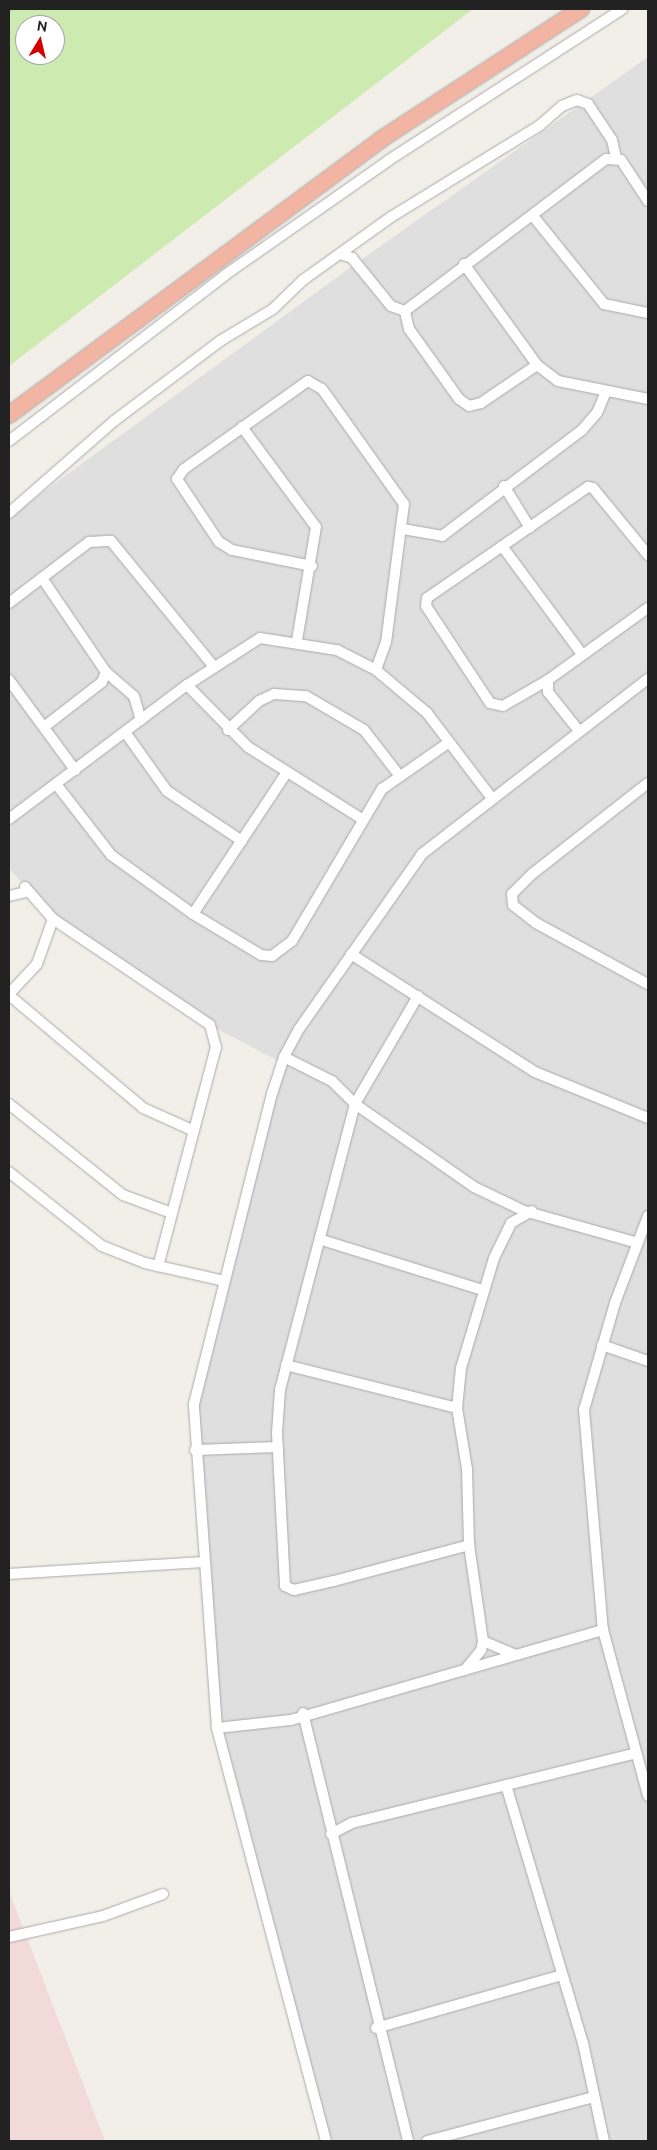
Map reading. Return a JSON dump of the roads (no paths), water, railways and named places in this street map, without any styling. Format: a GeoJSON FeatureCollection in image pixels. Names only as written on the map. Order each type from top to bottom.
{"type":"FeatureCollection","features":[{"type":"Feature","properties":{"kind":"highway"},"geometry":{"type":"LineString","coordinates":[[9,416],[380,140],[581,9]]}},
{"type":"Feature","properties":{"kind":"street"},"geometry":{"type":"LineString","coordinates":[[9,441],[226,275],[389,160],[622,9]]}},
{"type":"Feature","properties":{"kind":"street"},"geometry":{"type":"LineString","coordinates":[[9,513],[148,394],[273,309],[340,254],[577,100],[588,104],[612,140],[616,158],[648,201]]}},
{"type":"Feature","properties":{"kind":"street"},"geometry":{"type":"LineString","coordinates":[[405,311],[464,264],[533,216],[606,159],[616,158]]}},
{"type":"Feature","properties":{"kind":"street"},"geometry":{"type":"LineString","coordinates":[[533,216],[604,304],[648,313]]}},
{"type":"Feature","properties":{"kind":"street"},"geometry":{"type":"LineString","coordinates":[[340,254],[352,258],[391,306],[405,311]]}},
{"type":"Feature","properties":{"kind":"street"},"geometry":{"type":"LineString","coordinates":[[464,264],[537,364],[569,386],[605,394],[648,399]]}},
{"type":"Feature","properties":{"kind":"street"},"geometry":{"type":"LineString","coordinates":[[405,311],[410,329],[459,399],[469,406],[481,403],[537,364]]}},
{"type":"Feature","properties":{"kind":"street"},"geometry":{"type":"LineString","coordinates":[[312,566],[232,550],[219,542],[180,490],[177,479],[184,470],[299,385],[315,382],[398,492],[404,504],[404,530],[386,642],[376,670]]}},
{"type":"Feature","properties":{"kind":"street"},"geometry":{"type":"LineString","coordinates":[[404,530],[442,536],[504,486],[582,430],[597,413],[605,394]]}},
{"type":"Feature","properties":{"kind":"street"},"geometry":{"type":"LineString","coordinates":[[242,427],[311,516],[317,540],[297,641]]}},
{"type":"Feature","properties":{"kind":"street"},"geometry":{"type":"LineString","coordinates":[[504,486],[530,528]]}},
{"type":"Feature","properties":{"kind":"street"},"geometry":{"type":"LineString","coordinates":[[648,555],[593,488],[582,489],[530,528],[427,598],[426,606],[490,703],[503,706],[548,680],[648,608]]}},
{"type":"Feature","properties":{"kind":"street"},"geometry":{"type":"LineString","coordinates":[[9,602],[89,542],[111,541],[214,667]]}},
{"type":"Feature","properties":{"kind":"street"},"geometry":{"type":"LineString","coordinates":[[502,546],[582,654]]}},
{"type":"Feature","properties":{"kind":"street"},"geometry":{"type":"LineString","coordinates":[[42,578],[106,672],[134,696],[141,720]]}},
{"type":"Feature","properties":{"kind":"street"},"geometry":{"type":"LineString","coordinates":[[9,819],[187,685],[260,638],[297,641],[337,650],[376,670],[427,714],[491,797]]}},
{"type":"Feature","properties":{"kind":"street"},"geometry":{"type":"LineString","coordinates":[[44,727],[102,682],[106,672]]}},
{"type":"Feature","properties":{"kind":"street"},"geometry":{"type":"LineString","coordinates":[[326,2141],[217,1728],[194,1450],[194,1404],[224,1281],[284,1057],[350,954],[413,864],[491,797],[648,679]]}},
{"type":"Feature","properties":{"kind":"street"},"geometry":{"type":"LineString","coordinates":[[9,680],[75,770]]}},
{"type":"Feature","properties":{"kind":"street"},"geometry":{"type":"LineString","coordinates":[[548,680],[548,692],[579,731]]}},
{"type":"Feature","properties":{"kind":"street"},"geometry":{"type":"LineString","coordinates":[[187,685],[228,730],[287,772],[362,819]]}},
{"type":"Feature","properties":{"kind":"street"},"geometry":{"type":"LineString","coordinates":[[228,730],[259,701],[274,694],[306,696],[364,730],[399,775]]}},
{"type":"Feature","properties":{"kind":"street"},"geometry":{"type":"LineString","coordinates":[[125,732],[167,791],[242,841]]}},
{"type":"Feature","properties":{"kind":"street"},"geometry":{"type":"LineString","coordinates":[[56,784],[111,855],[193,914],[261,955],[284,950],[382,789],[399,775],[448,742]]}},
{"type":"Feature","properties":{"kind":"street"},"geometry":{"type":"LineString","coordinates":[[193,914],[287,772]]}},
{"type":"Feature","properties":{"kind":"street"},"geometry":{"type":"LineString","coordinates":[[648,783],[532,874],[512,894],[513,904],[536,922],[648,984]]}},
{"type":"Feature","properties":{"kind":"street"},"geometry":{"type":"LineString","coordinates":[[9,896],[27,892],[25,887],[53,919],[210,1025],[216,1047],[170,1212],[158,1266]]}},
{"type":"Feature","properties":{"kind":"street"},"geometry":{"type":"LineString","coordinates":[[53,919],[38,964],[9,994],[143,1108],[192,1130]]}},
{"type":"Feature","properties":{"kind":"street"},"geometry":{"type":"LineString","coordinates":[[350,954],[535,1072],[648,1118]]}},
{"type":"Feature","properties":{"kind":"street"},"geometry":{"type":"LineString","coordinates":[[418,996],[355,1104],[322,1240],[286,1365],[277,1414],[285,1586],[294,1590],[469,1545]]}},
{"type":"Feature","properties":{"kind":"street"},"geometry":{"type":"LineString","coordinates":[[284,1057],[332,1081],[355,1104],[474,1187],[532,1211],[638,1243]]}},
{"type":"Feature","properties":{"kind":"street"},"geometry":{"type":"LineString","coordinates":[[9,1104],[123,1195],[170,1212]]}},
{"type":"Feature","properties":{"kind":"street"},"geometry":{"type":"LineString","coordinates":[[9,1172],[102,1246],[158,1266],[224,1281]]}},
{"type":"Feature","properties":{"kind":"street"},"geometry":{"type":"LineString","coordinates":[[504,1201],[511,1223]]}},
{"type":"Feature","properties":{"kind":"street"},"geometry":{"type":"LineString","coordinates":[[465,1670],[483,1641],[469,1545],[468,1470],[457,1408],[466,1343],[483,1290],[511,1223],[532,1211]]}},
{"type":"Feature","properties":{"kind":"street"},"geometry":{"type":"LineString","coordinates":[[648,1216],[602,1345],[584,1410],[604,1630],[648,1796]]}},
{"type":"Feature","properties":{"kind":"street"},"geometry":{"type":"LineString","coordinates":[[322,1240],[483,1290]]}},
{"type":"Feature","properties":{"kind":"street"},"geometry":{"type":"LineString","coordinates":[[602,1345],[648,1361]]}},
{"type":"Feature","properties":{"kind":"street"},"geometry":{"type":"LineString","coordinates":[[286,1365],[457,1408]]}},
{"type":"Feature","properties":{"kind":"street"},"geometry":{"type":"LineString","coordinates":[[194,1450],[278,1446]]}},
{"type":"Feature","properties":{"kind":"street"},"geometry":{"type":"LineString","coordinates":[[9,1574],[203,1562]]}},
{"type":"Feature","properties":{"kind":"street"},"geometry":{"type":"LineString","coordinates":[[217,1728],[264,1726],[303,1713],[465,1670],[514,1654],[604,1630]]}},
{"type":"Feature","properties":{"kind":"street"},"geometry":{"type":"LineString","coordinates":[[483,1641],[514,1654]]}},
{"type":"Feature","properties":{"kind":"street"},"geometry":{"type":"LineString","coordinates":[[303,1713],[376,2028],[408,2141]]}},
{"type":"Feature","properties":{"kind":"street"},"geometry":{"type":"LineString","coordinates":[[331,1834],[352,1823],[636,1754]]}},
{"type":"Feature","properties":{"kind":"street"},"geometry":{"type":"LineString","coordinates":[[506,1785],[583,2044],[604,2141]]}},
{"type":"Feature","properties":{"kind":"street"},"geometry":{"type":"LineString","coordinates":[[9,1937],[102,1916],[163,1894]]}},
{"type":"Feature","properties":{"kind":"street"},"geometry":{"type":"LineString","coordinates":[[376,2028],[562,1975]]}},
{"type":"Feature","properties":{"kind":"street"},"geometry":{"type":"LineString","coordinates":[[427,2141],[593,2097]]}}]}
